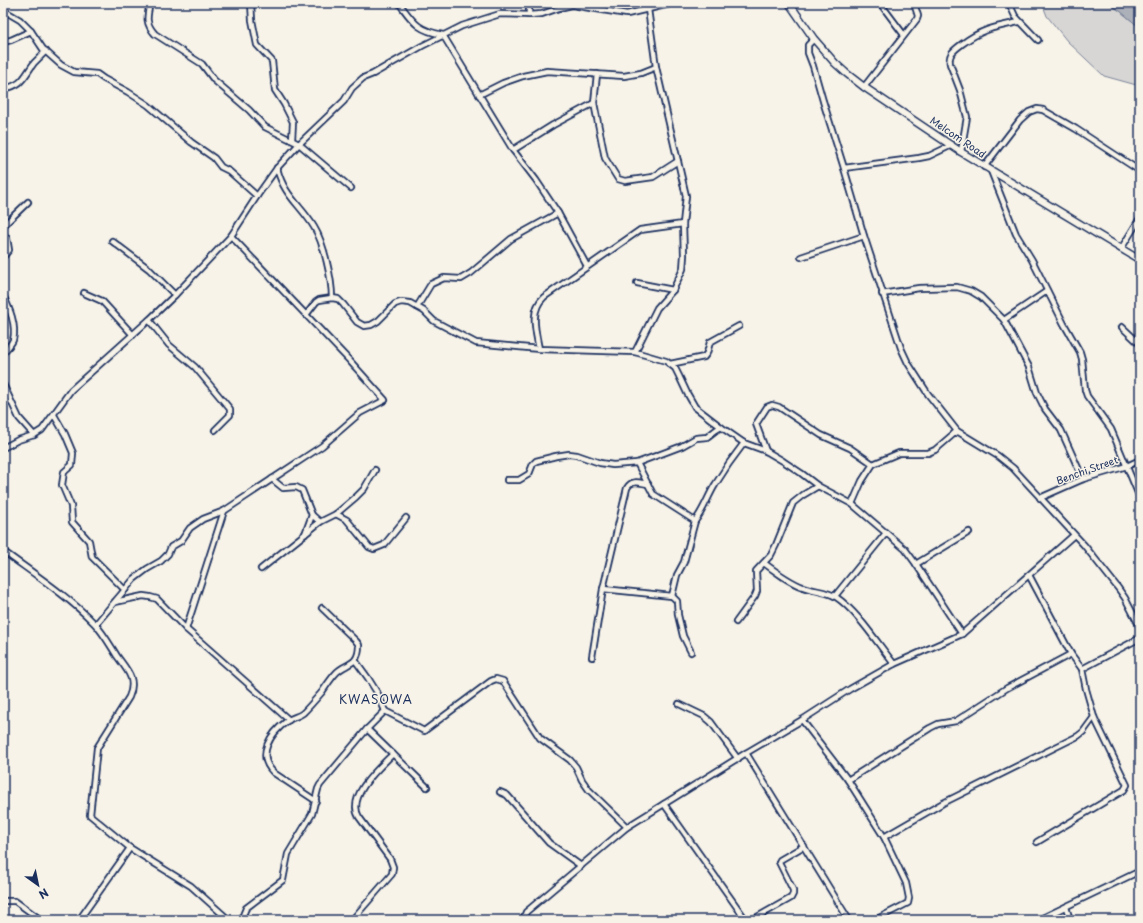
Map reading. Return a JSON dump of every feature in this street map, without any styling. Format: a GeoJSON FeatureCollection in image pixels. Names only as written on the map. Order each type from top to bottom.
{"type":"FeatureCollection","features":[{"type":"Feature","properties":{"kind":"main road","name":"Melcom Road"},"geometry":{"type":"LineString","coordinates":[[789,3],[814,39],[846,73],[864,87],[952,145],[960,152],[1140,260]]}},
{"type":"Feature","properties":{"kind":"street"},"geometry":{"type":"LineString","coordinates":[[150,3],[146,18],[150,29],[155,34],[202,64],[214,80],[249,110],[265,127],[300,144],[352,188]]}},
{"type":"Feature","properties":{"kind":"street"},"geometry":{"type":"LineString","coordinates":[[251,3],[252,20],[257,45],[272,61],[274,90],[287,109],[293,122],[292,140]]}},
{"type":"Feature","properties":{"kind":"street"},"geometry":{"type":"LineString","coordinates":[[399,3],[418,27],[431,33],[443,35],[513,150],[536,180],[558,213],[588,266]]}},
{"type":"Feature","properties":{"kind":"street"},"geometry":{"type":"LineString","coordinates":[[529,3],[529,15]]}},
{"type":"Feature","properties":{"kind":"street"},"geometry":{"type":"LineString","coordinates":[[3,448],[42,430],[54,416],[70,390],[149,320],[174,295],[231,236],[277,168],[344,101],[352,88],[363,78],[462,26],[500,14],[542,14],[559,8],[572,6],[627,14],[674,3]]}},
{"type":"Feature","properties":{"kind":"street"},"geometry":{"type":"LineString","coordinates":[[880,3],[904,35]]}},
{"type":"Feature","properties":{"kind":"street"},"geometry":{"type":"LineString","coordinates":[[864,87],[918,18],[914,3]]}},
{"type":"Feature","properties":{"kind":"street"},"geometry":{"type":"LineString","coordinates":[[1009,3],[1019,22],[1038,40]]}},
{"type":"Feature","properties":{"kind":"street"},"geometry":{"type":"LineString","coordinates":[[636,352],[657,308],[673,290],[683,269],[683,224],[686,196],[656,67],[648,9]]}},
{"type":"Feature","properties":{"kind":"street"},"geometry":{"type":"LineString","coordinates":[[3,10],[20,20],[31,31],[46,51],[61,65],[74,72],[97,74],[148,105],[191,142],[214,158],[221,167],[229,171],[257,196]]}},
{"type":"Feature","properties":{"kind":"street"},"geometry":{"type":"LineString","coordinates":[[960,152],[967,117],[960,90],[949,60],[951,53],[968,39],[984,30],[1019,22]]}},
{"type":"Feature","properties":{"kind":"street"},"geometry":{"type":"LineString","coordinates":[[3,42],[31,31]]}},
{"type":"Feature","properties":{"kind":"street"},"geometry":{"type":"LineString","coordinates":[[814,39],[808,45],[808,53],[814,66],[823,101],[882,294],[901,348],[908,363],[928,394],[957,431],[998,456],[1013,468],[1092,554],[1118,588],[1140,627]]}},
{"type":"Feature","properties":{"kind":"street"},"geometry":{"type":"LineString","coordinates":[[3,89],[14,87],[22,81],[35,62],[46,51]]}},
{"type":"Feature","properties":{"kind":"street"},"geometry":{"type":"LineString","coordinates":[[479,95],[503,83],[523,76],[547,71],[624,76],[641,73],[656,67]]}},
{"type":"Feature","properties":{"kind":"street"},"geometry":{"type":"LineString","coordinates":[[597,74],[594,104],[605,158],[618,179],[625,181],[653,177],[678,161]]}},
{"type":"Feature","properties":{"kind":"street"},"geometry":{"type":"LineString","coordinates":[[513,150],[553,124],[594,104]]}},
{"type":"Feature","properties":{"kind":"street"},"geometry":{"type":"LineString","coordinates":[[984,166],[1020,120],[1029,112],[1037,109],[1043,110],[1076,129],[1140,171]]}},
{"type":"Feature","properties":{"kind":"street"},"geometry":{"type":"LineString","coordinates":[[844,168],[928,156],[952,145]]}},
{"type":"Feature","properties":{"kind":"street"},"geometry":{"type":"LineString","coordinates":[[277,168],[280,180],[285,190],[291,199],[304,212],[315,228],[322,245],[332,284],[332,298]]}},
{"type":"Feature","properties":{"kind":"street"},"geometry":{"type":"LineString","coordinates":[[991,171],[1016,234],[1032,260],[1080,352],[1086,396],[1111,429],[1140,498]]}},
{"type":"Feature","properties":{"kind":"street"},"geometry":{"type":"LineString","coordinates":[[3,226],[28,202]]}},
{"type":"Feature","properties":{"kind":"street"},"geometry":{"type":"LineString","coordinates":[[417,307],[431,284],[444,278],[461,279],[471,273],[511,239],[558,213]]}},
{"type":"Feature","properties":{"kind":"street"},"geometry":{"type":"LineString","coordinates":[[1121,249],[1140,218]]}},
{"type":"Feature","properties":{"kind":"street"},"geometry":{"type":"LineString","coordinates":[[539,349],[535,323],[536,306],[539,301],[640,230],[683,224]]}},
{"type":"Feature","properties":{"kind":"street"},"geometry":{"type":"LineString","coordinates":[[3,234],[7,238],[9,250],[3,257]]}},
{"type":"Feature","properties":{"kind":"street"},"geometry":{"type":"LineString","coordinates":[[96,624],[138,576],[164,558],[168,554],[171,547],[181,541],[190,528],[203,519],[224,511],[322,446],[360,413],[385,400],[231,236]]}},
{"type":"Feature","properties":{"kind":"street"},"geometry":{"type":"LineString","coordinates":[[801,258],[864,236]]}},
{"type":"Feature","properties":{"kind":"street"},"geometry":{"type":"LineString","coordinates":[[112,241],[149,269],[174,295]]}},
{"type":"Feature","properties":{"kind":"street"},"geometry":{"type":"LineString","coordinates":[[637,283],[673,290]]}},
{"type":"Feature","properties":{"kind":"street"},"geometry":{"type":"LineString","coordinates":[[882,294],[919,288],[957,287],[976,293],[1004,320],[1029,367],[1037,393],[1045,408],[1061,430],[1083,479]]}},
{"type":"Feature","properties":{"kind":"street"},"geometry":{"type":"LineString","coordinates":[[1004,320],[1047,291]]}},
{"type":"Feature","properties":{"kind":"street"},"geometry":{"type":"LineString","coordinates":[[84,293],[102,301],[133,334]]}},
{"type":"Feature","properties":{"kind":"street"},"geometry":{"type":"LineString","coordinates":[[3,295],[10,310],[14,329],[12,341],[3,353]]}},
{"type":"Feature","properties":{"kind":"street"},"geometry":{"type":"LineString","coordinates":[[306,315],[316,302],[332,298],[338,299],[357,322],[364,326],[378,322],[395,304],[401,302],[410,303],[424,311],[434,321],[476,343],[539,349],[636,352],[666,361],[679,376],[686,393],[696,407],[721,427],[744,443],[766,451],[802,473],[818,486],[852,504],[905,549],[962,634]]}},
{"type":"Feature","properties":{"kind":"street"},"geometry":{"type":"LineString","coordinates":[[149,320],[169,346],[195,367],[230,409],[230,415],[215,430]]}},
{"type":"Feature","properties":{"kind":"street"},"geometry":{"type":"LineString","coordinates":[[670,364],[704,357],[707,353],[710,342],[739,326]]}},
{"type":"Feature","properties":{"kind":"street"},"geometry":{"type":"LineString","coordinates":[[1122,326],[1140,344]]}},
{"type":"Feature","properties":{"kind":"street"},"geometry":{"type":"LineString","coordinates":[[3,384],[19,418],[34,435]]}},
{"type":"Feature","properties":{"kind":"street"},"geometry":{"type":"LineString","coordinates":[[766,451],[756,424],[767,407],[772,405],[779,407],[821,435],[850,448],[873,464]]}},
{"type":"Feature","properties":{"kind":"street"},"geometry":{"type":"LineString","coordinates":[[54,416],[65,434],[73,453],[72,465],[64,472],[62,485],[71,506],[72,522],[89,541],[92,557],[125,590]]}},
{"type":"Feature","properties":{"kind":"street"},"geometry":{"type":"LineString","coordinates":[[507,480],[519,480],[528,474],[536,461],[569,454],[577,455],[600,464],[613,466],[637,463],[682,446],[696,438],[707,437],[721,427]]}},
{"type":"Feature","properties":{"kind":"street"},"geometry":{"type":"LineString","coordinates":[[852,504],[862,481],[873,464],[899,453],[928,453],[935,450],[957,431]]}},
{"type":"Feature","properties":{"kind":"street"},"geometry":{"type":"LineString","coordinates":[[672,596],[677,575],[684,562],[695,521],[714,486],[744,443]]}},
{"type":"Feature","properties":{"kind":"street","name":"Benchi Street"},"geometry":{"type":"LineString","coordinates":[[1040,498],[1083,479],[1127,466],[1140,460]]}},
{"type":"Feature","properties":{"kind":"street"},"geometry":{"type":"LineString","coordinates":[[637,463],[653,494],[695,521]]}},
{"type":"Feature","properties":{"kind":"street"},"geometry":{"type":"LineString","coordinates":[[262,569],[320,522],[336,514],[356,497],[364,489],[375,470]]}},
{"type":"Feature","properties":{"kind":"street"},"geometry":{"type":"LineString","coordinates":[[272,479],[283,488],[296,488],[302,490],[312,515],[320,522]]}},
{"type":"Feature","properties":{"kind":"street"},"geometry":{"type":"LineString","coordinates":[[592,657],[603,589],[627,488],[632,482],[648,484]]}},
{"type":"Feature","properties":{"kind":"street"},"geometry":{"type":"LineString","coordinates":[[736,622],[755,596],[757,591],[756,571],[771,555],[793,503],[818,486]]}},
{"type":"Feature","properties":{"kind":"street"},"geometry":{"type":"LineString","coordinates":[[186,629],[224,511]]}},
{"type":"Feature","properties":{"kind":"street"},"geometry":{"type":"LineString","coordinates":[[336,514],[347,520],[369,547],[374,549],[384,545],[406,518]]}},
{"type":"Feature","properties":{"kind":"street"},"geometry":{"type":"LineString","coordinates":[[304,535],[312,515]]}},
{"type":"Feature","properties":{"kind":"street"},"geometry":{"type":"LineString","coordinates":[[916,564],[969,532]]}},
{"type":"Feature","properties":{"kind":"street"},"geometry":{"type":"LineString","coordinates":[[835,596],[886,533]]}},
{"type":"Feature","properties":{"kind":"street"},"geometry":{"type":"LineString","coordinates":[[523,920],[526,912],[627,827],[850,689],[894,664],[962,634],[1074,535]]}},
{"type":"Feature","properties":{"kind":"street"},"geometry":{"type":"LineString","coordinates":[[3,551],[75,605],[96,624],[128,672],[132,682],[132,690],[129,697],[97,748],[90,815],[130,848],[191,886],[229,920]]}},
{"type":"Feature","properties":{"kind":"street"},"geometry":{"type":"LineString","coordinates":[[764,563],[786,579],[802,587],[835,596],[851,611],[894,664]]}},
{"type":"Feature","properties":{"kind":"street"},"geometry":{"type":"LineString","coordinates":[[1029,575],[1071,654],[1082,669],[1094,717],[1126,783],[1126,788],[1037,842]]}},
{"type":"Feature","properties":{"kind":"street"},"geometry":{"type":"LineString","coordinates":[[603,589],[672,596],[677,601],[678,615],[683,636],[692,652]]}},
{"type":"Feature","properties":{"kind":"street"},"geometry":{"type":"LineString","coordinates":[[115,602],[143,596],[150,597],[161,604],[186,629],[289,720]]}},
{"type":"Feature","properties":{"kind":"street"},"geometry":{"type":"LineString","coordinates":[[316,801],[274,773],[269,768],[267,762],[267,747],[269,740],[289,720],[295,719],[302,714],[322,692],[337,672],[355,660],[359,650],[359,645],[322,608]]}},
{"type":"Feature","properties":{"kind":"street"},"geometry":{"type":"LineString","coordinates":[[1082,669],[1140,638]]}},
{"type":"Feature","properties":{"kind":"street"},"geometry":{"type":"LineString","coordinates":[[848,780],[930,728],[938,724],[956,721],[1006,688],[1071,654]]}},
{"type":"Feature","properties":{"kind":"street"},"geometry":{"type":"LineString","coordinates":[[355,660],[378,694],[385,711],[424,731],[491,681],[500,679],[504,681],[540,738],[570,760],[576,767],[589,790],[627,827]]}},
{"type":"Feature","properties":{"kind":"street"},"geometry":{"type":"LineString","coordinates":[[679,704],[704,716],[711,722],[738,759]]}},
{"type":"Feature","properties":{"kind":"street"},"geometry":{"type":"LineString","coordinates":[[241,920],[246,908],[283,880],[288,854],[312,814],[320,785],[367,729],[385,711]]}},
{"type":"Feature","properties":{"kind":"street"},"geometry":{"type":"LineString","coordinates":[[884,837],[943,802],[1078,736],[1083,732],[1094,717]]}},
{"type":"Feature","properties":{"kind":"street"},"geometry":{"type":"LineString","coordinates":[[802,720],[848,780],[884,837],[906,883],[909,901],[905,905],[875,920]]}},
{"type":"Feature","properties":{"kind":"street"},"geometry":{"type":"LineString","coordinates":[[367,729],[428,787]]}},
{"type":"Feature","properties":{"kind":"street"},"geometry":{"type":"LineString","coordinates":[[746,753],[849,920]]}},
{"type":"Feature","properties":{"kind":"street"},"geometry":{"type":"LineString","coordinates":[[352,920],[392,874],[390,859],[359,817],[356,810],[358,798],[362,788],[393,754]]}},
{"type":"Feature","properties":{"kind":"street"},"geometry":{"type":"LineString","coordinates":[[500,792],[507,795],[549,843],[582,866]]}},
{"type":"Feature","properties":{"kind":"street"},"geometry":{"type":"LineString","coordinates":[[664,804],[746,920]]}},
{"type":"Feature","properties":{"kind":"street"},"geometry":{"type":"LineString","coordinates":[[754,919],[791,898],[793,890],[779,862],[804,846]]}},
{"type":"Feature","properties":{"kind":"street"},"geometry":{"type":"LineString","coordinates":[[79,920],[130,848]]}},
{"type":"Feature","properties":{"kind":"street"},"geometry":{"type":"LineString","coordinates":[[1038,920],[1140,871]]}},
{"type":"Feature","properties":{"kind":"street"},"geometry":{"type":"LineString","coordinates":[[3,901],[15,901],[41,920]]}},
{"type":"Feature","properties":{"kind":"street"},"geometry":{"type":"LineString","coordinates":[[1066,907],[1070,920]]}},
{"type":"Feature","properties":{"kind":"shaded area"},"geometry":{"type":"Polygon","coordinates":[[[1042,3],[1108,3],[1138,26],[1140,30],[1140,86],[1104,76],[1067,41],[1047,16],[1042,3]]]}},
{"type":"Feature","properties":{"kind":"shaded area"},"geometry":{"type":"Polygon","coordinates":[[[1108,3],[1140,3],[1140,30],[1138,26],[1108,3]]]}},
{"type":"Feature","properties":{"kind":"district","name":"KWASOWA"},"geometry":{"type":"Point","coordinates":[376,700]}}]}
